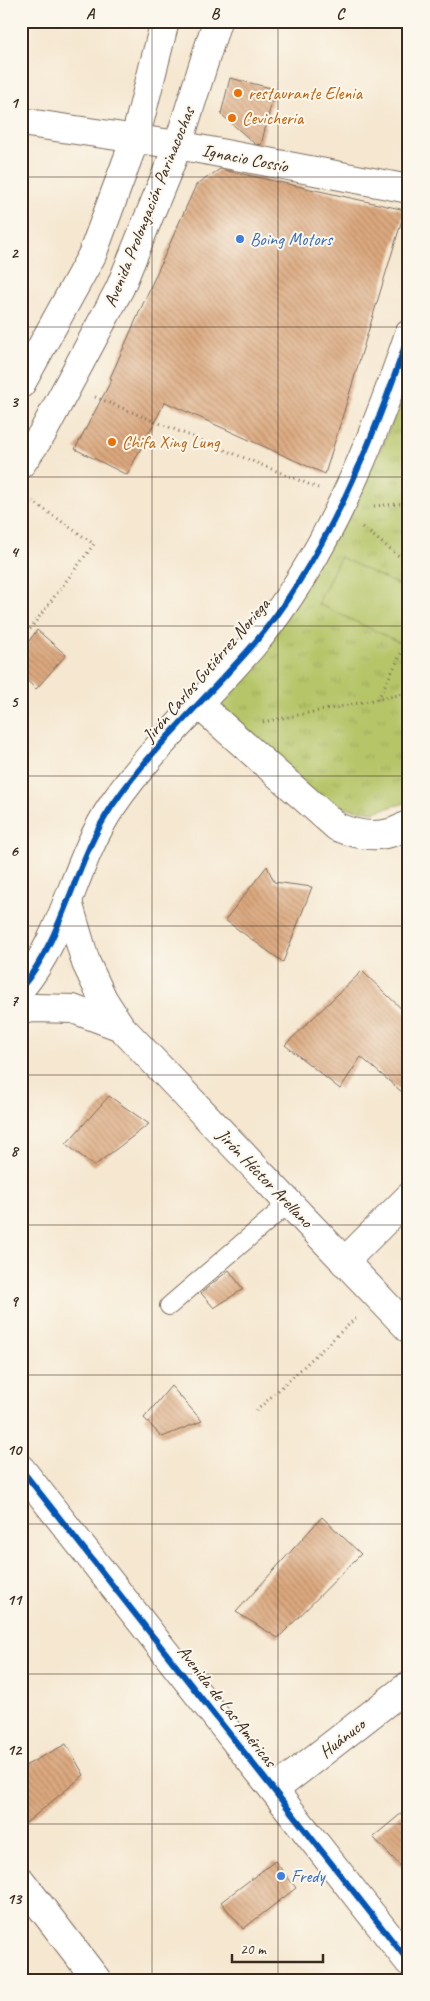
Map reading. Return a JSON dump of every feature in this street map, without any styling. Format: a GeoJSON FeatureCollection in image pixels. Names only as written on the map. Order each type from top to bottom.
{"type":"FeatureCollection","features":[{"type":"Feature","properties":{"kind":"street","name":"Avenida Prolongación Parinacochas"},"geometry":{"type":"LineString","coordinates":[[21,384],[92,255],[135,139],[165,21]]}},
{"type":"Feature","properties":{"kind":"street","name":"Avenida Prolongación Parinacochas"},"geometry":{"type":"LineString","coordinates":[[21,464],[42,434],[69,386],[120,288],[178,145],[217,21]]}},
{"type":"Feature","properties":{"kind":"street","name":"Ignacio Cossío"},"geometry":{"type":"LineString","coordinates":[[21,122],[178,145],[409,189]]}},
{"type":"Feature","properties":{"kind":"street","name":"Jirón Carlos Gutiérrez Noriega"},"geometry":{"type":"LineString","coordinates":[[21,988],[44,954],[68,902],[88,849],[112,806],[150,756],[252,645],[292,592],[330,528],[385,405],[409,334]]}},
{"type":"Feature","properties":{"kind":"street","name":"Jirón Carlos Gutiérrez Noriega"},"geometry":{"type":"LineString","coordinates":[[198,704],[336,827],[356,834],[374,836],[392,832],[409,824]]}},
{"type":"Feature","properties":{"kind":"street","name":"Jirón Héctor Arellano"},"geometry":{"type":"LineString","coordinates":[[68,902],[86,963],[103,998],[121,1028],[409,1329]]}},
{"type":"Feature","properties":{"kind":"street","name":"Jirón Héctor Arellano"},"geometry":{"type":"LineString","coordinates":[[21,1010],[35,1008],[73,1010],[121,1028]]}},
{"type":"Feature","properties":{"kind":"street"},"geometry":{"type":"LineString","coordinates":[[344,1262],[409,1197]]}},
{"type":"Feature","properties":{"kind":"street","name":"Avenida de Las Américas"},"geometry":{"type":"LineString","coordinates":[[21,1469],[409,1962]]}},
{"type":"Feature","properties":{"kind":"street","name":"Huánuco"},"geometry":{"type":"LineString","coordinates":[[274,1790],[409,1685]]}},
{"type":"Feature","properties":{"kind":"street"},"geometry":{"type":"LineString","coordinates":[[21,1881],[97,1980]]}},
{"type":"Feature","properties":{"kind":"lane"},"geometry":{"type":"LineString","coordinates":[[169,1306],[289,1204]]}},
{"type":"Feature","properties":{"kind":"path"},"geometry":{"type":"LineString","coordinates":[[69,386],[341,503],[409,564]]}},
{"type":"Feature","properties":{"kind":"path"},"geometry":{"type":"LineString","coordinates":[[21,494],[94,544],[21,641]]}},
{"type":"Feature","properties":{"kind":"path"},"geometry":{"type":"LineString","coordinates":[[341,503],[409,503]]}},
{"type":"Feature","properties":{"kind":"path"},"geometry":{"type":"LineString","coordinates":[[378,700],[409,638]]}},
{"type":"Feature","properties":{"kind":"path"},"geometry":{"type":"LineString","coordinates":[[258,723],[409,693]]}},
{"type":"Feature","properties":{"kind":"path"},"geometry":{"type":"LineString","coordinates":[[256,1411],[378,1297]]}},
{"type":"Feature","properties":{"kind":"green space"},"geometry":{"type":"Polygon","coordinates":[[[409,380],[409,802],[373,812],[326,805],[277,764],[218,702],[351,514],[397,412],[409,380]]]}},
{"type":"Feature","properties":{"kind":"green space"},"geometry":{"type":"Polygon","coordinates":[[[340,557],[409,590],[409,626],[401,643],[318,604],[340,557]]]}},
{"type":"Feature","properties":{"kind":"building"},"geometry":{"type":"Polygon","coordinates":[[[230,78],[275,89],[261,145],[255,144],[221,114],[230,78]]]}},
{"type":"Feature","properties":{"kind":"building"},"geometry":{"type":"Polygon","coordinates":[[[220,169],[405,210],[325,474],[165,402],[127,475],[75,449],[112,379],[110,378],[196,185],[220,169]]]}},
{"type":"Feature","properties":{"kind":"building"},"geometry":{"type":"Polygon","coordinates":[[[37,630],[66,655],[36,689],[21,675],[21,652],[37,630]]]}},
{"type":"Feature","properties":{"kind":"building"},"geometry":{"type":"Polygon","coordinates":[[[267,866],[274,882],[312,887],[283,962],[225,920],[267,866]]]}},
{"type":"Feature","properties":{"kind":"building"},"geometry":{"type":"Polygon","coordinates":[[[362,971],[409,1016],[409,1098],[361,1057],[340,1089],[285,1045],[362,971]]]}},
{"type":"Feature","properties":{"kind":"building"},"geometry":{"type":"Polygon","coordinates":[[[109,1096],[149,1124],[94,1166],[66,1144],[109,1096]]]}},
{"type":"Feature","properties":{"kind":"building"},"geometry":{"type":"Polygon","coordinates":[[[229,1270],[243,1289],[214,1308],[201,1293],[229,1270]]]}},
{"type":"Feature","properties":{"kind":"building"},"geometry":{"type":"Polygon","coordinates":[[[171,1386],[202,1421],[162,1437],[144,1418],[171,1386]]]}},
{"type":"Feature","properties":{"kind":"building"},"geometry":{"type":"Polygon","coordinates":[[[322,1517],[361,1554],[278,1638],[236,1612],[322,1517]]]}},
{"type":"Feature","properties":{"kind":"building"},"geometry":{"type":"Polygon","coordinates":[[[66,1744],[84,1775],[21,1827],[21,1768],[66,1744]]]}},
{"type":"Feature","properties":{"kind":"building"},"geometry":{"type":"Polygon","coordinates":[[[409,1807],[409,1875],[373,1837],[409,1807]]]}},
{"type":"Feature","properties":{"kind":"building"},"geometry":{"type":"Polygon","coordinates":[[[275,1861],[296,1888],[243,1929],[221,1902],[275,1861]]]}},
{"type":"Feature","properties":{"kind":"cycle path"},"geometry":{"type":"LineString","coordinates":[[21,988],[36,968],[48,946],[88,851],[112,806],[162,743],[252,646],[279,612],[303,576],[345,498],[363,457],[380,416],[409,334]]}},
{"type":"Feature","properties":{"kind":"cycle path"},"geometry":{"type":"LineString","coordinates":[[21,1469],[409,1962]]}},
{"type":"Feature","properties":{"kind":"place","name":"restaurante Elenia"},"geometry":{"type":"Point","coordinates":[238,93]}},
{"type":"Feature","properties":{"kind":"place","name":"Cevicheria"},"geometry":{"type":"Point","coordinates":[232,118]}},
{"type":"Feature","properties":{"kind":"place","name":"Boing Motors"},"geometry":{"type":"Point","coordinates":[240,239]}},
{"type":"Feature","properties":{"kind":"place","name":"Chifa Xing Lung"},"geometry":{"type":"Point","coordinates":[112,442]}},
{"type":"Feature","properties":{"kind":"place","name":"Fredy"},"geometry":{"type":"Point","coordinates":[281,1876]}}]}
